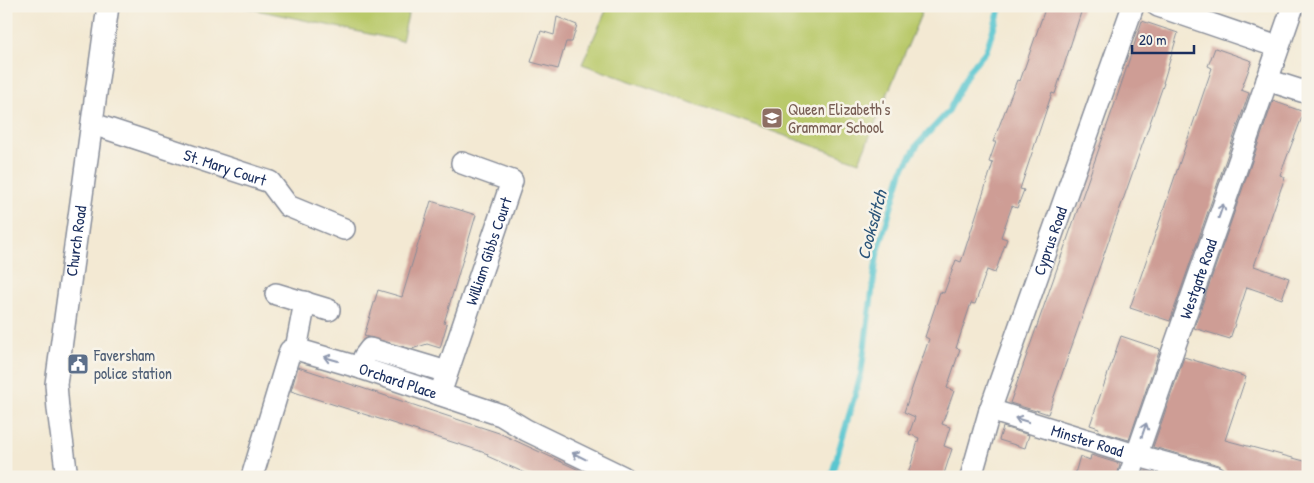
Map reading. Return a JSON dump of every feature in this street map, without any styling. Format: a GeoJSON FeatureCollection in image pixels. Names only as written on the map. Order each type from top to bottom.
{"type":"FeatureCollection","features":[{"type":"Feature","properties":{"kind":"street","name":"Church Road"},"geometry":{"type":"LineString","coordinates":[[67,477],[56,384],[108,6]]}},
{"type":"Feature","properties":{"kind":"street","name":"Cyprus Road"},"geometry":{"type":"LineString","coordinates":[[971,477],[990,410],[1133,6]]}},
{"type":"Feature","properties":{"kind":"street"},"geometry":{"type":"LineString","coordinates":[[1158,6],[1278,47]]}},
{"type":"Feature","properties":{"kind":"street","name":"Westgate Road"},"geometry":{"type":"LineString","coordinates":[[1129,477],[1135,455],[1293,6]]}},
{"type":"Feature","properties":{"kind":"street"},"geometry":{"type":"LineString","coordinates":[[1267,80],[1308,93]]}},
{"type":"Feature","properties":{"kind":"street","name":"St. Mary Court"},"geometry":{"type":"LineString","coordinates":[[93,124],[270,182],[288,206],[344,229]]}},
{"type":"Feature","properties":{"kind":"street","name":"William Gibbs Court"},"geometry":{"type":"LineString","coordinates":[[440,394],[512,181],[462,163]]}},
{"type":"Feature","properties":{"kind":"street"},"geometry":{"type":"LineString","coordinates":[[276,294],[329,310]]}},
{"type":"Feature","properties":{"kind":"street"},"geometry":{"type":"LineString","coordinates":[[252,477],[290,351],[296,349],[305,302]]}},
{"type":"Feature","properties":{"kind":"street","name":"Orchard Place"},"geometry":{"type":"LineString","coordinates":[[296,349],[361,368],[501,415],[526,430],[623,477]]}},
{"type":"Feature","properties":{"kind":"street"},"geometry":{"type":"LineString","coordinates":[[361,368],[364,357],[370,349],[447,372]]}},
{"type":"Feature","properties":{"kind":"street","name":"Minster Road"},"geometry":{"type":"LineString","coordinates":[[990,410],[1135,455],[1216,477]]}},
{"type":"Feature","properties":{"kind":"green space"},"geometry":{"type":"Polygon","coordinates":[[[238,6],[410,6],[402,41],[238,6]]]}},
{"type":"Feature","properties":{"kind":"green space"},"geometry":{"type":"Polygon","coordinates":[[[608,6],[909,6],[922,12],[859,162],[582,64],[608,6]]]}},
{"type":"Feature","properties":{"kind":"building"},"geometry":{"type":"Polygon","coordinates":[[[1046,6],[1083,6],[1055,94],[1052,93],[1020,189],[1024,190],[1017,208],[1012,206],[1001,237],[1007,239],[995,273],[987,270],[975,304],[971,303],[956,348],[960,349],[947,388],[954,391],[942,424],[950,427],[944,446],[952,449],[943,477],[907,477],[919,438],[909,434],[915,417],[904,412],[929,339],[925,337],[940,292],[944,293],[956,260],[961,262],[993,163],[989,162],[996,142],[993,142],[1017,80],[1020,81],[1046,6]]]}},
{"type":"Feature","properties":{"kind":"building"},"geometry":{"type":"Polygon","coordinates":[[[557,17],[577,25],[572,42],[566,42],[558,69],[531,62],[541,31],[554,35],[557,17]]]}},
{"type":"Feature","properties":{"kind":"building"},"geometry":{"type":"Polygon","coordinates":[[[1142,21],[1178,33],[1164,83],[1048,414],[1010,403],[1116,100],[1142,21]]]}},
{"type":"Feature","properties":{"kind":"building"},"geometry":{"type":"Polygon","coordinates":[[[1215,48],[1252,61],[1241,90],[1249,93],[1170,321],[1130,308],[1212,68],[1208,66],[1215,48]]]}},
{"type":"Feature","properties":{"kind":"building"},"geometry":{"type":"Polygon","coordinates":[[[1273,101],[1304,112],[1280,175],[1285,177],[1254,266],[1289,278],[1282,299],[1247,287],[1230,339],[1194,328],[1273,101]]]}},
{"type":"Feature","properties":{"kind":"building"},"geometry":{"type":"Polygon","coordinates":[[[431,201],[476,215],[444,323],[447,324],[440,348],[427,344],[412,349],[364,336],[378,290],[402,297],[431,201]]]}},
{"type":"Feature","properties":{"kind":"building"},"geometry":{"type":"Polygon","coordinates":[[[1121,336],[1160,349],[1129,440],[1098,431],[1099,428],[1090,425],[1121,336]]]}},
{"type":"Feature","properties":{"kind":"building"},"geometry":{"type":"Polygon","coordinates":[[[1184,357],[1246,377],[1225,440],[1308,462],[1308,477],[1228,477],[1225,469],[1219,465],[1153,447],[1184,357]]]}},
{"type":"Feature","properties":{"kind":"building"},"geometry":{"type":"Polygon","coordinates":[[[298,367],[499,433],[594,477],[534,477],[487,456],[488,454],[291,391],[298,367]]]}},
{"type":"Feature","properties":{"kind":"building"},"geometry":{"type":"Polygon","coordinates":[[[1003,427],[1029,435],[1025,448],[999,440],[1003,427]]]}},
{"type":"Feature","properties":{"kind":"building"},"geometry":{"type":"Polygon","coordinates":[[[1091,455],[1120,464],[1117,477],[1074,477],[1080,456],[1090,460],[1091,455]]]}},
{"type":"Feature","properties":{"kind":"building"},"geometry":{"type":"Polygon","coordinates":[[[1144,471],[1167,477],[1142,477],[1144,471]]]}},
{"type":"Feature","properties":{"kind":"waterway","name":"Cooksditch"},"geometry":{"type":"LineString","coordinates":[[831,477],[861,374],[877,255],[902,171],[918,144],[948,112],[969,71],[986,51],[1001,6]]}},
{"type":"Feature","properties":{"kind":"place","name":"Queen Elizabeth's Grammar School"},"geometry":{"type":"Point","coordinates":[772,118]}},
{"type":"Feature","properties":{"kind":"place","name":"Faversham police station"},"geometry":{"type":"Point","coordinates":[78,364]}}]}
